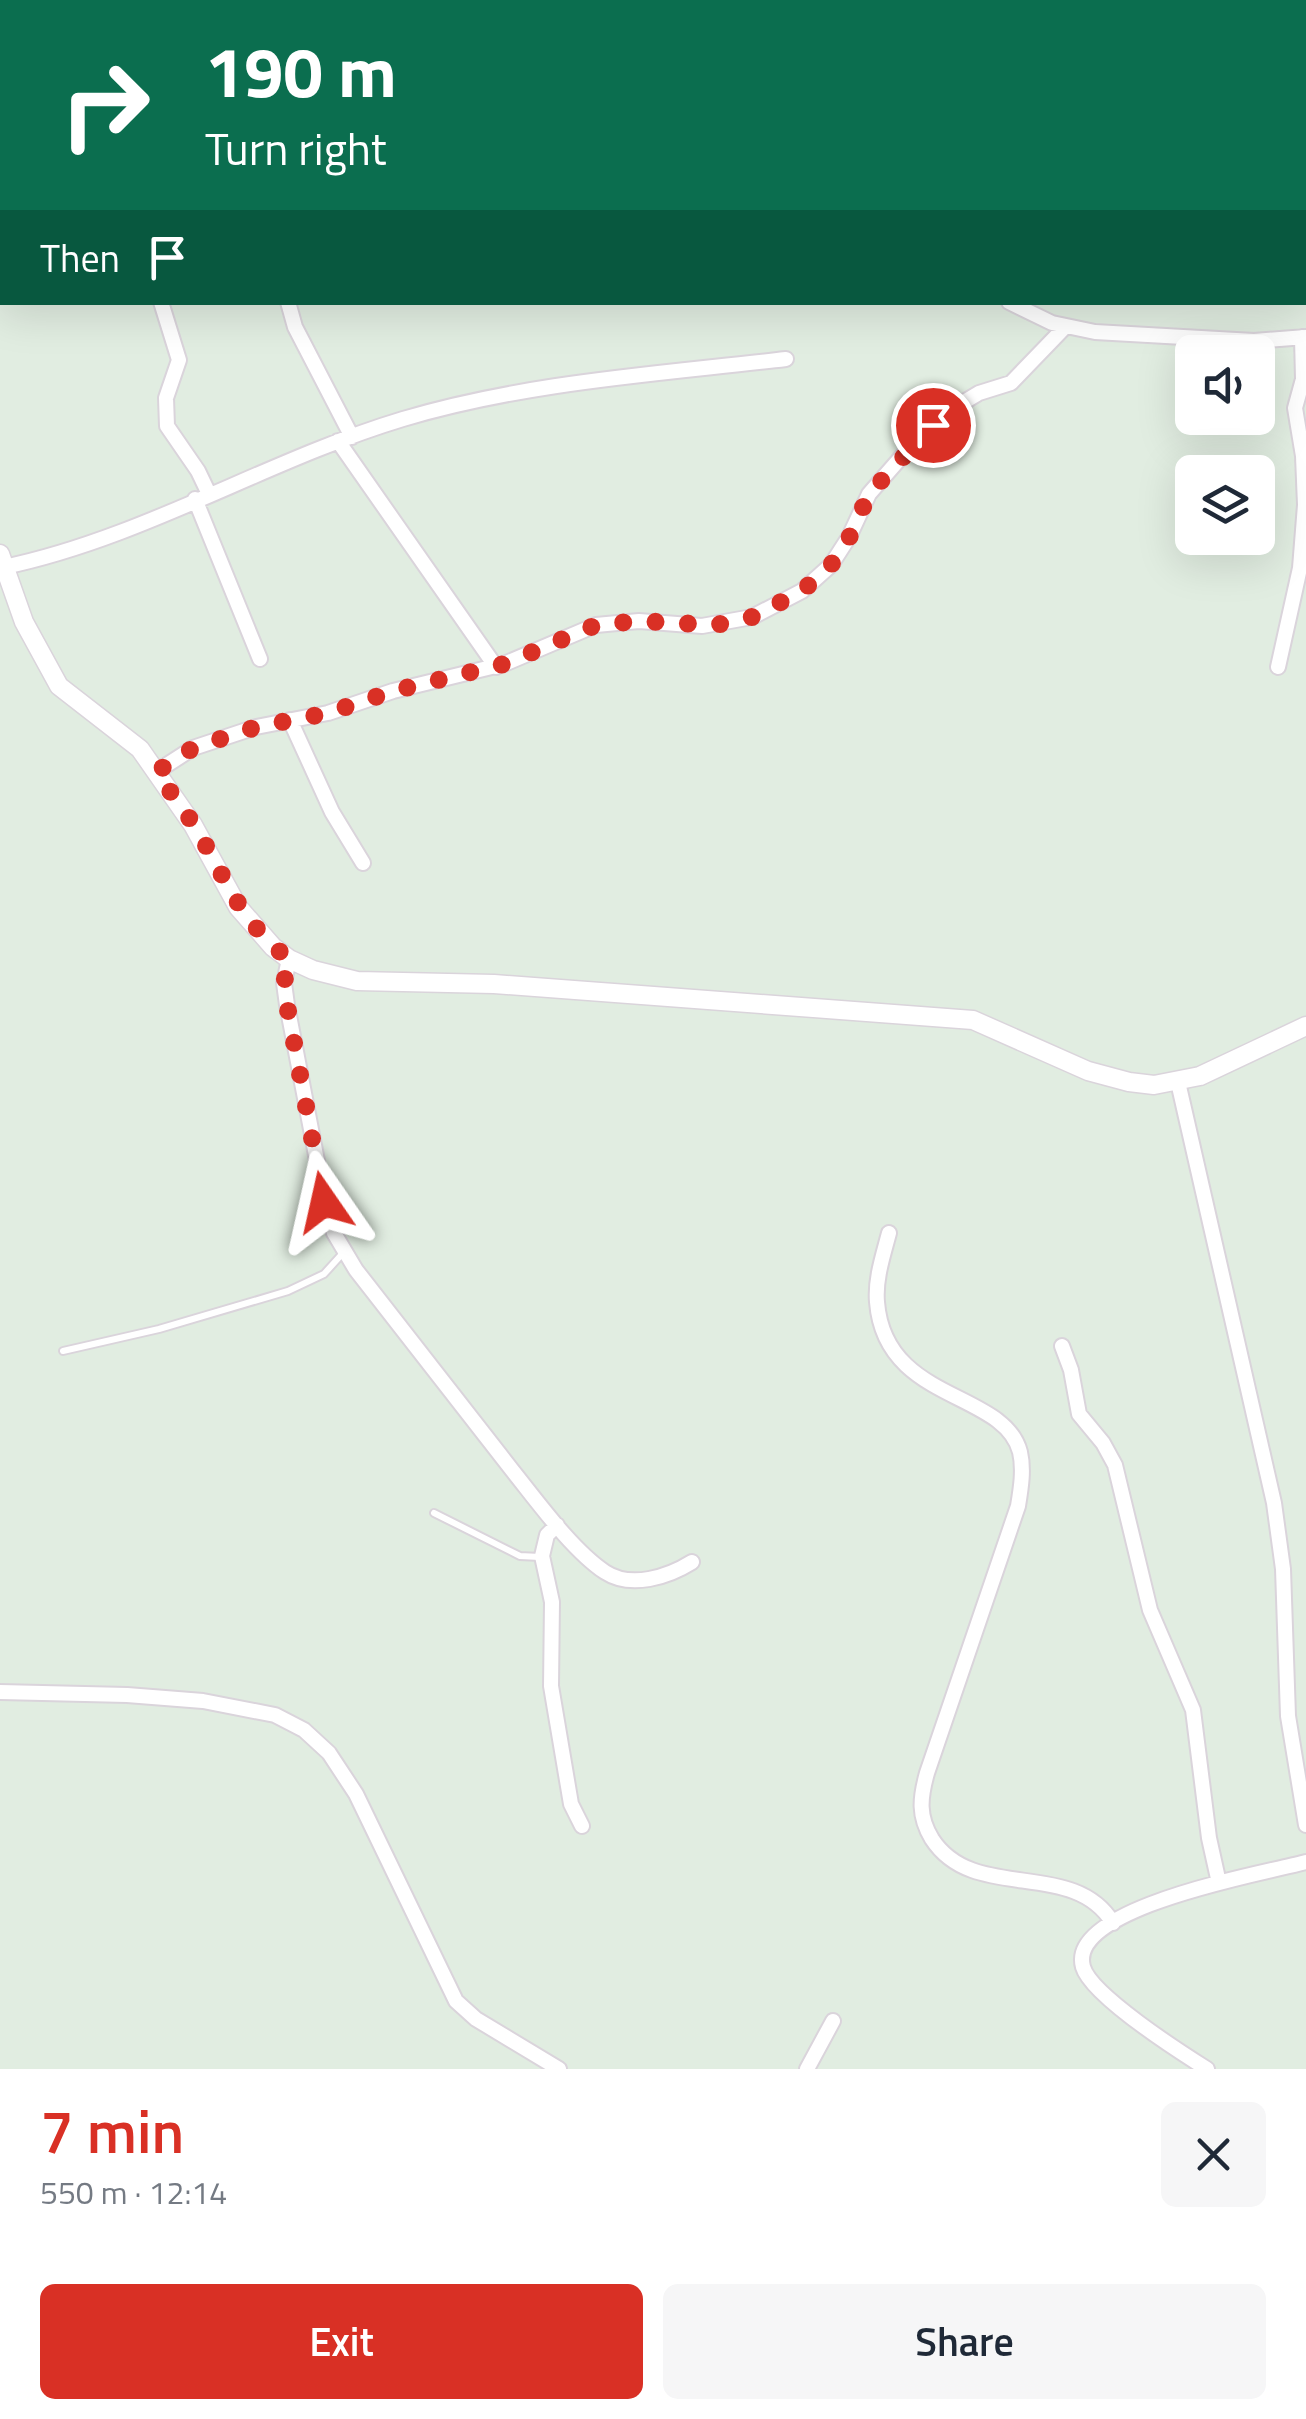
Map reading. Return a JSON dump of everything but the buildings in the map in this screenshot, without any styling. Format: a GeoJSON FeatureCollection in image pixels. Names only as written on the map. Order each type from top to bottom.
{"type":"FeatureCollection","features":[{"type":"Feature","properties":{"kind":"street"},"geometry":{"type":"LineString","coordinates":[[162,305],[180,360],[166,398],[167,426],[198,471],[202,496],[260,658]]}},
{"type":"Feature","properties":{"kind":"street"},"geometry":{"type":"LineString","coordinates":[[289,305],[294,327],[345,439],[496,667]]}},
{"type":"Feature","properties":{"kind":"street"},"geometry":{"type":"LineString","coordinates":[[1016,305],[1065,327],[1095,332],[1230,340],[1304,337],[1302,379],[1295,408],[1303,456],[1305,505],[1300,568],[1278,667]]}},
{"type":"Feature","properties":{"kind":"street"},"geometry":{"type":"LineString","coordinates":[[156,772],[193,748],[256,727],[496,667],[596,625],[639,621],[716,625],[752,617],[802,591],[831,565],[849,538],[869,494],[917,438],[949,411],[979,393],[1011,383],[1065,327]]}},
{"type":"Feature","properties":{"kind":"street"},"geometry":{"type":"LineString","coordinates":[[786,358],[487,398],[404,419],[202,496],[96,542],[50,557],[2,560],[24,622],[60,686],[140,749],[193,825],[238,907],[273,947],[289,959],[322,973],[358,981],[494,984],[972,1020],[1088,1071],[1129,1082],[1178,1082],[1200,1076],[1306,1026]]}},
{"type":"Feature","properties":{"kind":"street"},"geometry":{"type":"LineString","coordinates":[[290,720],[332,812],[363,863]]}},
{"type":"Feature","properties":{"kind":"street"},"geometry":{"type":"LineString","coordinates":[[289,959],[284,983],[287,1005],[324,1202],[344,1252],[557,1526],[606,1572],[656,1578],[692,1562]]}},
{"type":"Feature","properties":{"kind":"street"},"geometry":{"type":"LineString","coordinates":[[1178,1082],[1274,1503],[1284,1568],[1288,1716],[1306,1825]]}},
{"type":"Feature","properties":{"kind":"street"},"geometry":{"type":"LineString","coordinates":[[889,1234],[879,1271],[877,1303],[890,1345],[924,1381],[1002,1425],[1019,1449],[1022,1473],[1018,1506],[924,1784],[920,1806],[925,1826],[941,1851],[965,1869],[986,1877],[1046,1884],[1086,1896],[1099,1905],[1113,1924]]}},
{"type":"Feature","properties":{"kind":"street"},"geometry":{"type":"LineString","coordinates":[[1062,1346],[1080,1414],[1115,1465],[1150,1610],[1192,1710],[1219,1883]]}},
{"type":"Feature","properties":{"kind":"street"},"geometry":{"type":"LineString","coordinates":[[557,1526],[546,1535],[542,1556],[552,1602],[551,1686],[571,1804],[582,1826]]}},
{"type":"Feature","properties":{"kind":"street"},"geometry":{"type":"LineString","coordinates":[[0,1692],[203,1701],[276,1715],[304,1730],[329,1753],[356,1794],[456,2000],[476,2019],[559,2069]]}},
{"type":"Feature","properties":{"kind":"street"},"geometry":{"type":"LineString","coordinates":[[1206,2069],[1143,2025],[1089,1979],[1082,1962],[1084,1946],[1113,1924],[1176,1894],[1306,1862]]}},
{"type":"Feature","properties":{"kind":"street"},"geometry":{"type":"LineString","coordinates":[[806,2069],[833,2022]]}},
{"type":"Feature","properties":{"kind":"lane"},"geometry":{"type":"LineString","coordinates":[[63,1351],[298,1288],[324,1274],[344,1252]]}},
{"type":"Feature","properties":{"kind":"lane"},"geometry":{"type":"LineString","coordinates":[[434,1513],[520,1556],[542,1556]]}},
{"type":"Feature","properties":{"kind":"route"},"geometry":{"type":"LineString","coordinates":[[324,1202],[287,1005],[284,983],[289,959],[256,930],[238,907],[193,825],[156,772],[193,748],[256,727],[328,713],[393,691],[504,664],[596,625],[639,621],[702,626],[752,617],[802,591],[831,565],[849,538],[869,494],[933,425]]}}]}
